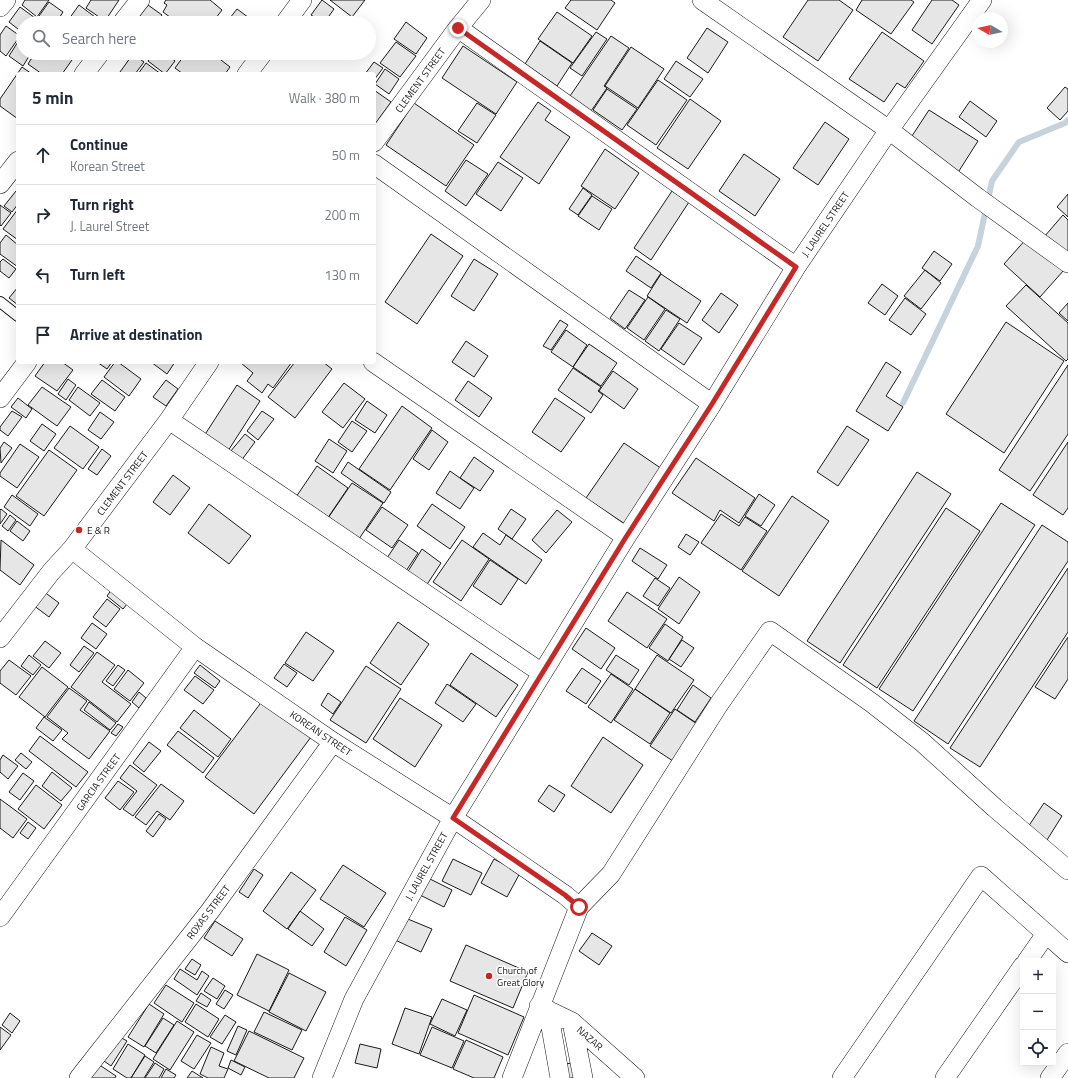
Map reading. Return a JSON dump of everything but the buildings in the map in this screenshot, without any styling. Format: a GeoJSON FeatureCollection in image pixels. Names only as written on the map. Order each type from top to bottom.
{"type":"FeatureCollection","features":[{"type":"Feature","properties":{"kind":"street"},"geometry":{"type":"LineString","coordinates":[[0,7],[6,0]]}},
{"type":"Feature","properties":{"kind":"street"},"geometry":{"type":"LineString","coordinates":[[127,16],[140,0]]}},
{"type":"Feature","properties":{"kind":"street"},"geometry":{"type":"LineString","coordinates":[[291,16],[302,0]]}},
{"type":"Feature","properties":{"kind":"street","name":"CLEMENT STREET"},"geometry":{"type":"LineString","coordinates":[[376,139],[458,28],[481,0]]}},
{"type":"Feature","properties":{"kind":"street"},"geometry":{"type":"LineString","coordinates":[[702,0],[889,130],[985,203],[1068,263]]}},
{"type":"Feature","properties":{"kind":"street","name":"J. LAUREL STREET"},"geometry":{"type":"LineString","coordinates":[[322,1078],[354,999],[453,818],[626,537],[712,404],[796,267],[889,130],[982,0]]}},
{"type":"Feature","properties":{"kind":"street"},"geometry":{"type":"LineString","coordinates":[[458,28],[796,267]]}},
{"type":"Feature","properties":{"kind":"street"},"geometry":{"type":"LineString","coordinates":[[86,72],[95,60]]}},
{"type":"Feature","properties":{"kind":"street"},"geometry":{"type":"LineString","coordinates":[[249,72],[258,60]]}},
{"type":"Feature","properties":{"kind":"street"},"geometry":{"type":"LineString","coordinates":[[0,184],[16,164]]}},
{"type":"Feature","properties":{"kind":"street"},"geometry":{"type":"LineString","coordinates":[[376,165],[712,404]]}},
{"type":"Feature","properties":{"kind":"street"},"geometry":{"type":"LineString","coordinates":[[0,398],[25,364]]}},
{"type":"Feature","properties":{"kind":"street","name":"CLEMENT STREET"},"geometry":{"type":"LineString","coordinates":[[0,638],[51,572],[72,549],[169,420],[208,364]]}},
{"type":"Feature","properties":{"kind":"street"},"geometry":{"type":"LineString","coordinates":[[376,364],[626,537]]}},
{"type":"Feature","properties":{"kind":"street"},"geometry":{"type":"LineString","coordinates":[[169,420],[542,673]]}},
{"type":"Feature","properties":{"kind":"street","name":"KOREAN STREET"},"geometry":{"type":"LineString","coordinates":[[72,549],[195,647],[333,742],[453,818],[565,895],[579,907]]}},
{"type":"Feature","properties":{"kind":"street"},"geometry":{"type":"LineString","coordinates":[[512,1078],[544,1008],[579,907],[612,874],[719,704],[770,631],[872,703],[922,742],[994,808],[1068,870]]}},
{"type":"Feature","properties":{"kind":"street","name":"GARCIA STREET"},"geometry":{"type":"LineString","coordinates":[[0,917],[195,647]]}},
{"type":"Feature","properties":{"kind":"street","name":"ROXAS STREET"},"geometry":{"type":"LineString","coordinates":[[79,1078],[210,911],[333,742]]}},
{"type":"Feature","properties":{"kind":"street"},"geometry":{"type":"LineString","coordinates":[[842,1078],[981,876],[1068,953]]}},
{"type":"Feature","properties":{"kind":"street"},"geometry":{"type":"LineString","coordinates":[[1029,958],[1046,934]]}},
{"type":"Feature","properties":{"kind":"street"},"geometry":{"type":"LineString","coordinates":[[945,1078],[1020,970]]}},
{"type":"Feature","properties":{"kind":"street"},"geometry":{"type":"LineString","coordinates":[[544,1008],[560,1078]]}},
{"type":"Feature","properties":{"kind":"street","name":"NAZAR"},"geometry":{"type":"LineString","coordinates":[[544,1008],[572,1022],[635,1078]]}},
{"type":"Feature","properties":{"kind":"street"},"geometry":{"type":"LineString","coordinates":[[572,1022],[583,1078]]}},
{"type":"Feature","properties":{"kind":"street"},"geometry":{"type":"LineString","coordinates":[[1050,1078],[1068,1054]]}},
{"type":"Feature","properties":{"kind":"lane"},"geometry":{"type":"LineString","coordinates":[[0,302],[16,314]]}},
{"type":"Feature","properties":{"kind":"waterway"},"geometry":{"type":"LineString","coordinates":[[903,403],[978,246],[992,181],[1019,142],[1065,123],[1068,120]]}},
{"type":"Feature","properties":{"kind":"place","name":"E & R"},"geometry":{"type":"Point","coordinates":[79,530]}},
{"type":"Feature","properties":{"kind":"place","name":"Church of Great Glory"},"geometry":{"type":"Point","coordinates":[489,976]}},
{"type":"Feature","properties":{"kind":"route"},"geometry":{"type":"LineString","coordinates":[[458,28],[796,267],[712,404],[626,537],[453,818],[565,895],[579,907]]}}]}
